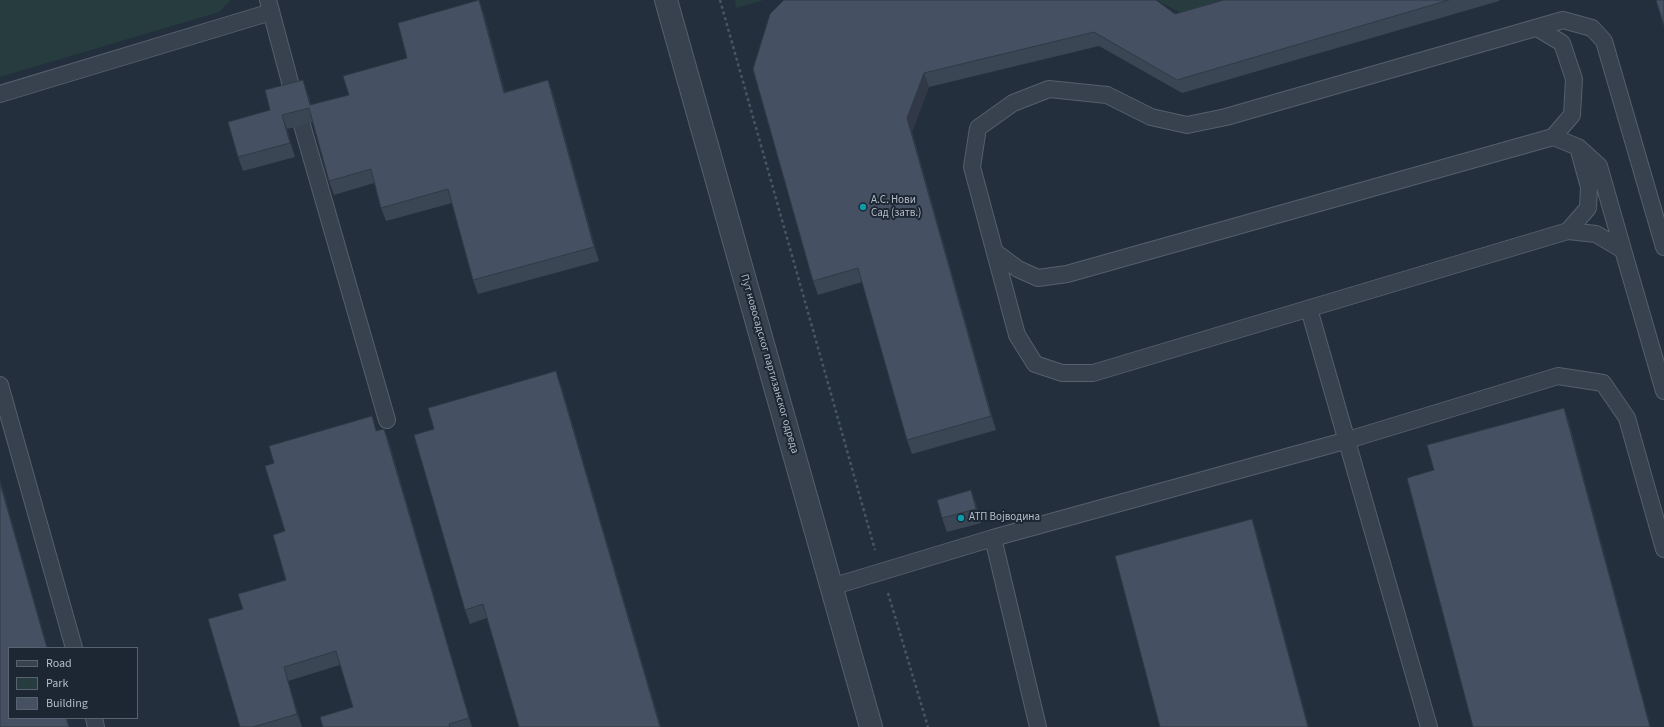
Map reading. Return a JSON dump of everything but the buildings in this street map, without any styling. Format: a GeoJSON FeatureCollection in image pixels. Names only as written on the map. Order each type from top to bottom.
{"type":"FeatureCollection","features":[{"type":"Feature","properties":{"kind":"street","name":"Пут новосадског партизанског одреда"},"geometry":{"type":"LineString","coordinates":[[666,0],[871,727]]}},
{"type":"Feature","properties":{"kind":"lane"},"geometry":{"type":"LineString","coordinates":[[0,94],[270,6],[294,97]]}},
{"type":"Feature","properties":{"kind":"lane"},"geometry":{"type":"LineString","coordinates":[[1623,250],[1596,234],[1568,231],[1093,373],[1062,373],[1035,364],[1017,335],[972,167],[978,128],[1013,103],[1049,89],[1107,95],[1151,117],[1187,125],[1233,114],[1563,20],[1592,28],[1604,41],[1664,247]]}},
{"type":"Feature","properties":{"kind":"lane"},"geometry":{"type":"LineString","coordinates":[[995,252],[1018,268],[1038,278],[1067,274],[1553,137],[1572,115],[1574,79],[1562,43],[1537,28]]}},
{"type":"Feature","properties":{"kind":"lane"},"geometry":{"type":"LineString","coordinates":[[302,125],[387,420]]}},
{"type":"Feature","properties":{"kind":"lane"},"geometry":{"type":"LineString","coordinates":[[1553,137],[1578,147],[1599,166],[1664,392]]}},
{"type":"Feature","properties":{"kind":"lane"},"geometry":{"type":"LineString","coordinates":[[1568,231],[1588,208],[1588,187],[1578,147]]}},
{"type":"Feature","properties":{"kind":"lane"},"geometry":{"type":"LineString","coordinates":[[1309,309],[1348,440],[1429,727]]}},
{"type":"Feature","properties":{"kind":"lane"},"geometry":{"type":"LineString","coordinates":[[831,586],[881,573],[993,538],[1348,440],[1558,376],[1603,383],[1627,418],[1664,549]]}},
{"type":"Feature","properties":{"kind":"lane"},"geometry":{"type":"LineString","coordinates":[[0,385],[74,647]]}},
{"type":"Feature","properties":{"kind":"lane"},"geometry":{"type":"LineString","coordinates":[[993,538],[1038,727]]}},
{"type":"Feature","properties":{"kind":"path"},"geometry":{"type":"LineString","coordinates":[[720,0],[881,573],[895,613],[928,727]]}},
{"type":"Feature","properties":{"kind":"green space"},"geometry":{"type":"Polygon","coordinates":[[[0,0],[231,0],[219,12],[0,77],[0,0]]]}},
{"type":"Feature","properties":{"kind":"green space"},"geometry":{"type":"Polygon","coordinates":[[[735,0],[764,0],[736,8],[735,0]]]}},
{"type":"Feature","properties":{"kind":"green space"},"geometry":{"type":"Polygon","coordinates":[[[1157,0],[1238,0],[1184,15],[1157,0]]]}},
{"type":"Feature","properties":{"kind":"place","name":"А.С. Нови Сад (затв.)"},"geometry":{"type":"Point","coordinates":[863,207]}},
{"type":"Feature","properties":{"kind":"place","name":"АТП Војводина"},"geometry":{"type":"Point","coordinates":[961,518]}}]}
